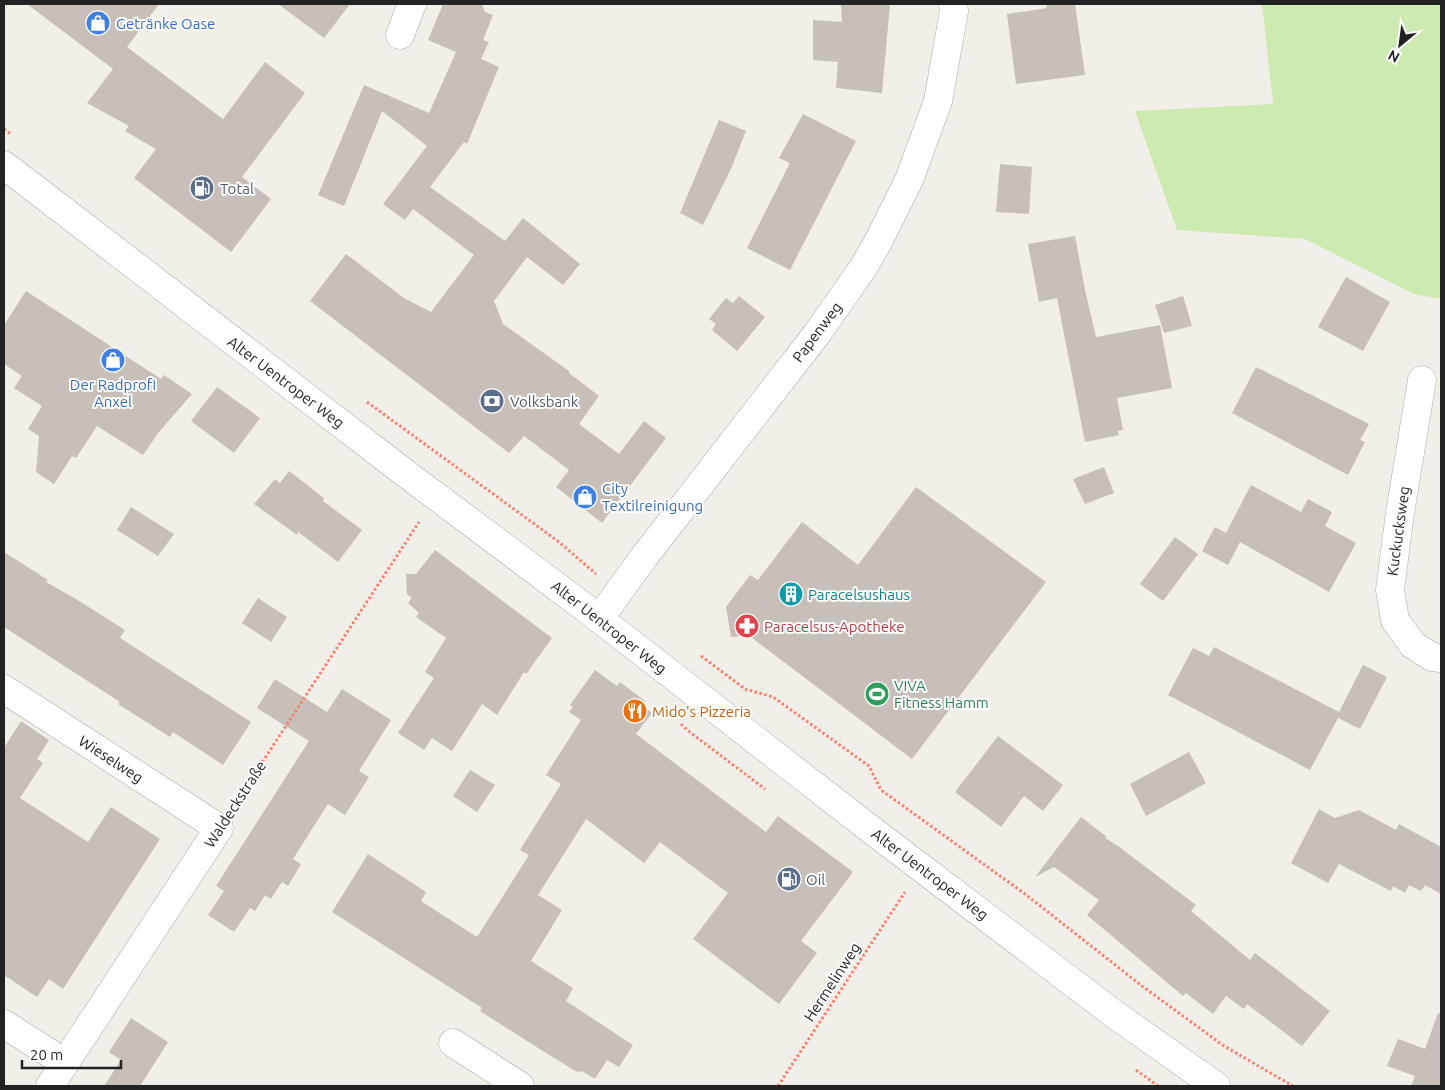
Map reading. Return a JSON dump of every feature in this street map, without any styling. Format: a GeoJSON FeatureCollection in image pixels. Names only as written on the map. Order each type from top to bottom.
{"type":"FeatureCollection","features":[{"type":"Feature","properties":{"kind":"street"},"geometry":{"type":"LineString","coordinates":[[400,35],[412,4]]}},
{"type":"Feature","properties":{"kind":"street","name":"Papenweg"},"geometry":{"type":"LineString","coordinates":[[599,619],[816,335],[878,242],[909,180],[938,100],[954,11],[953,4]]}},
{"type":"Feature","properties":{"kind":"street","name":"Alter Uentroper Weg"},"geometry":{"type":"LineString","coordinates":[[4,165],[599,619],[878,836],[1114,1014],[1216,1086]]}},
{"type":"Feature","properties":{"kind":"street","name":"Kuckucksweg"},"geometry":{"type":"LineString","coordinates":[[1422,380],[1400,513],[1390,590],[1396,620],[1413,646],[1432,657],[1441,658]]}},
{"type":"Feature","properties":{"kind":"street","name":"Wieselweg"},"geometry":{"type":"LineString","coordinates":[[4,689],[219,828]]}},
{"type":"Feature","properties":{"kind":"street","name":"Waldeckstraße"},"geometry":{"type":"LineString","coordinates":[[50,1086],[219,828]]}},
{"type":"Feature","properties":{"kind":"street"},"geometry":{"type":"LineString","coordinates":[[4,1024],[65,1063]]}},
{"type":"Feature","properties":{"kind":"street"},"geometry":{"type":"LineString","coordinates":[[454,1042],[520,1086]]}},
{"type":"Feature","properties":{"kind":"path"},"geometry":{"type":"LineString","coordinates":[[4,129],[20,140]]}},
{"type":"Feature","properties":{"kind":"path"},"geometry":{"type":"LineString","coordinates":[[366,401],[560,542],[618,593]]}},
{"type":"Feature","properties":{"kind":"path","name":"Waldeckstraße"},"geometry":{"type":"LineString","coordinates":[[219,828],[419,522]]}},
{"type":"Feature","properties":{"kind":"path"},"geometry":{"type":"LineString","coordinates":[[698,653],[745,689],[774,697],[861,760],[869,766],[881,790],[1025,894],[1142,986],[1224,1046],[1293,1086]]}},
{"type":"Feature","properties":{"kind":"path","name":"Hermelinweg"},"geometry":{"type":"LineString","coordinates":[[778,1086],[906,890]]}},
{"type":"Feature","properties":{"kind":"green space"},"geometry":{"type":"Polygon","coordinates":[[[1262,4],[1441,4],[1441,299],[1414,294],[1305,239],[1177,230],[1135,111],[1273,104],[1262,4]]]}},
{"type":"Feature","properties":{"kind":"building"},"geometry":{"type":"Polygon","coordinates":[[[27,4],[159,4],[127,47],[223,119],[265,62],[305,93],[242,177],[271,199],[231,252],[134,178],[156,149],[125,131],[129,126],[87,103],[113,69],[27,4]]]}},
{"type":"Feature","properties":{"kind":"building"},"geometry":{"type":"Polygon","coordinates":[[[278,4],[350,4],[324,38],[278,4]]]}},
{"type":"Feature","properties":{"kind":"building"},"geometry":{"type":"Polygon","coordinates":[[[443,4],[482,4],[485,12],[493,15],[483,40],[489,42],[481,59],[499,67],[467,144],[464,142],[430,187],[505,241],[523,218],[580,264],[563,285],[527,257],[494,301],[503,324],[569,371],[569,373],[599,396],[579,424],[619,454],[644,421],[666,438],[602,523],[556,487],[569,470],[524,436],[509,453],[310,301],[346,254],[404,298],[431,312],[474,255],[413,209],[405,220],[383,204],[427,146],[382,111],[344,206],[318,195],[364,85],[429,113],[456,52],[428,40],[443,4]]]}},
{"type":"Feature","properties":{"kind":"building"},"geometry":{"type":"Polygon","coordinates":[[[841,4],[890,4],[882,93],[836,88],[838,62],[813,60],[813,20],[842,22],[841,4]]]}},
{"type":"Feature","properties":{"kind":"building"},"geometry":{"type":"Polygon","coordinates":[[[1046,4],[1075,4],[1085,75],[1016,84],[1007,14],[1047,8],[1046,4]]]}},
{"type":"Feature","properties":{"kind":"building"},"geometry":{"type":"Polygon","coordinates":[[[803,114],[856,141],[790,270],[747,248],[790,163],[779,158],[803,114]]]}},
{"type":"Feature","properties":{"kind":"building"},"geometry":{"type":"Polygon","coordinates":[[[719,120],[746,131],[731,169],[703,225],[680,213],[719,120]]]}},
{"type":"Feature","properties":{"kind":"building"},"geometry":{"type":"Polygon","coordinates":[[[1000,164],[1032,167],[1029,214],[996,212],[1000,164]]]}},
{"type":"Feature","properties":{"kind":"building"},"geometry":{"type":"Polygon","coordinates":[[[1075,236],[1096,337],[1160,325],[1172,388],[1117,398],[1123,430],[1118,431],[1119,435],[1085,442],[1057,298],[1039,302],[1028,244],[1075,236]]]}},
{"type":"Feature","properties":{"kind":"building"},"geometry":{"type":"Polygon","coordinates":[[[1346,277],[1390,302],[1363,351],[1318,327],[1346,277]]]}},
{"type":"Feature","properties":{"kind":"building"},"geometry":{"type":"Polygon","coordinates":[[[26,291],[161,379],[164,375],[192,394],[159,432],[143,455],[97,426],[76,458],[72,456],[54,484],[36,472],[39,436],[28,429],[42,406],[14,388],[22,376],[4,364],[4,325],[26,291]]]}},
{"type":"Feature","properties":{"kind":"building"},"geometry":{"type":"Polygon","coordinates":[[[739,296],[765,317],[737,351],[712,330],[716,324],[709,319],[726,298],[733,303],[739,296]]]}},
{"type":"Feature","properties":{"kind":"building"},"geometry":{"type":"Polygon","coordinates":[[[1183,296],[1192,326],[1164,333],[1155,305],[1183,296]]]}},
{"type":"Feature","properties":{"kind":"building"},"geometry":{"type":"Polygon","coordinates":[[[1256,367],[1369,424],[1360,440],[1365,442],[1348,475],[1232,413],[1256,367]]]}},
{"type":"Feature","properties":{"kind":"building"},"geometry":{"type":"Polygon","coordinates":[[[217,387],[260,418],[234,453],[191,421],[217,387]]]}},
{"type":"Feature","properties":{"kind":"building"},"geometry":{"type":"Polygon","coordinates":[[[1104,467],[1114,493],[1085,504],[1073,479],[1104,467]]]}},
{"type":"Feature","properties":{"kind":"building"},"geometry":{"type":"Polygon","coordinates":[[[289,471],[324,498],[323,501],[362,530],[338,562],[298,532],[297,535],[254,504],[275,479],[280,483],[289,471]]]}},
{"type":"Feature","properties":{"kind":"building"},"geometry":{"type":"Polygon","coordinates":[[[1251,485],[1301,512],[1308,499],[1332,512],[1325,526],[1356,543],[1329,592],[1240,542],[1228,565],[1202,551],[1215,527],[1226,533],[1251,485]]]}},
{"type":"Feature","properties":{"kind":"building"},"geometry":{"type":"Polygon","coordinates":[[[916,487],[1046,582],[912,759],[748,635],[731,637],[726,607],[750,575],[758,580],[802,522],[858,565],[916,487]]]}},
{"type":"Feature","properties":{"kind":"building"},"geometry":{"type":"Polygon","coordinates":[[[131,507],[174,534],[158,556],[117,530],[131,507]]]}},
{"type":"Feature","properties":{"kind":"building"},"geometry":{"type":"Polygon","coordinates":[[[1175,537],[1198,554],[1163,601],[1140,584],[1175,537]]]}},
{"type":"Feature","properties":{"kind":"building"},"geometry":{"type":"Polygon","coordinates":[[[435,550],[552,638],[526,674],[524,672],[497,715],[482,704],[452,751],[432,738],[424,750],[398,733],[434,678],[425,672],[446,638],[416,617],[419,613],[408,603],[412,598],[407,594],[406,574],[416,574],[435,550]]]}},
{"type":"Feature","properties":{"kind":"building"},"geometry":{"type":"Polygon","coordinates":[[[4,552],[48,580],[46,582],[125,630],[120,638],[251,722],[223,765],[173,732],[170,737],[118,704],[120,702],[4,627],[4,552]]]}},
{"type":"Feature","properties":{"kind":"building"},"geometry":{"type":"Polygon","coordinates":[[[258,598],[287,617],[271,642],[242,623],[258,598]]]}},
{"type":"Feature","properties":{"kind":"building"},"geometry":{"type":"Polygon","coordinates":[[[1214,647],[1339,712],[1363,665],[1387,677],[1360,729],[1338,718],[1310,770],[1168,695],[1193,648],[1209,656],[1214,647]]]}},
{"type":"Feature","properties":{"kind":"building"},"geometry":{"type":"Polygon","coordinates":[[[595,670],[617,686],[620,682],[645,701],[642,705],[652,713],[636,734],[766,832],[778,816],[853,872],[801,941],[817,953],[779,1004],[693,939],[728,893],[660,842],[644,863],[586,819],[538,895],[562,910],[531,961],[573,988],[566,1001],[633,1045],[619,1067],[607,1060],[595,1079],[582,1071],[577,1072],[538,1048],[480,1011],[482,1008],[332,912],[368,854],[426,892],[421,901],[477,937],[529,855],[520,850],[561,784],[546,775],[581,720],[569,712],[573,707],[570,705],[595,670]]]}},
{"type":"Feature","properties":{"kind":"building"},"geometry":{"type":"Polygon","coordinates":[[[275,679],[327,712],[342,689],[391,720],[359,771],[369,777],[345,815],[328,804],[293,859],[301,864],[288,886],[282,882],[271,899],[265,895],[255,911],[250,908],[234,932],[208,915],[224,891],[216,886],[309,741],[257,708],[275,679]]]}},
{"type":"Feature","properties":{"kind":"building"},"geometry":{"type":"Polygon","coordinates":[[[21,721],[49,740],[37,759],[43,763],[20,798],[88,842],[111,807],[160,839],[63,989],[49,979],[37,997],[4,975],[4,748],[21,721]]]}},
{"type":"Feature","properties":{"kind":"building"},"geometry":{"type":"Polygon","coordinates":[[[998,736],[1063,785],[1043,811],[1024,796],[1001,827],[955,792],[998,736]]]}},
{"type":"Feature","properties":{"kind":"building"},"geometry":{"type":"Polygon","coordinates":[[[1189,752],[1206,783],[1146,816],[1130,784],[1189,752]]]}},
{"type":"Feature","properties":{"kind":"building"},"geometry":{"type":"Polygon","coordinates":[[[470,770],[495,785],[477,812],[453,796],[470,770]]]}},
{"type":"Feature","properties":{"kind":"building"},"geometry":{"type":"Polygon","coordinates":[[[1319,809],[1335,818],[1359,810],[1396,830],[1399,824],[1441,847],[1441,894],[1425,885],[1421,891],[1409,885],[1405,893],[1393,886],[1391,891],[1339,864],[1328,883],[1291,863],[1319,809]]]}},
{"type":"Feature","properties":{"kind":"building"},"geometry":{"type":"Polygon","coordinates":[[[1081,817],[1107,837],[1105,838],[1196,905],[1191,911],[1250,960],[1255,953],[1330,1011],[1302,1046],[1247,1004],[1244,1009],[1226,996],[1213,1014],[1186,993],[1183,996],[1087,915],[1099,900],[1054,867],[1035,877],[1081,817]]]}},
{"type":"Feature","properties":{"kind":"building"},"geometry":{"type":"Polygon","coordinates":[[[1438,1013],[1441,1014],[1441,1086],[1411,1086],[1415,1076],[1387,1066],[1398,1039],[1425,1049],[1438,1013]]]}},
{"type":"Feature","properties":{"kind":"building"},"geometry":{"type":"Polygon","coordinates":[[[131,1018],[168,1042],[140,1086],[104,1086],[121,1060],[109,1052],[131,1018]]]}},
{"type":"Feature","properties":{"kind":"place","name":"Getränke Oase"},"geometry":{"type":"Point","coordinates":[98,23]}},
{"type":"Feature","properties":{"kind":"place","name":"Total"},"geometry":{"type":"Point","coordinates":[202,188]}},
{"type":"Feature","properties":{"kind":"place","name":"Der Radprofi Anxel"},"geometry":{"type":"Point","coordinates":[113,360]}},
{"type":"Feature","properties":{"kind":"place","name":"Volksbank"},"geometry":{"type":"Point","coordinates":[492,401]}},
{"type":"Feature","properties":{"kind":"place","name":"City Textilreinigung"},"geometry":{"type":"Point","coordinates":[585,497]}},
{"type":"Feature","properties":{"kind":"place","name":"Paracelsushaus"},"geometry":{"type":"Point","coordinates":[791,594]}},
{"type":"Feature","properties":{"kind":"place","name":"Paracelsus-Apotheke"},"geometry":{"type":"Point","coordinates":[747,626]}},
{"type":"Feature","properties":{"kind":"place","name":"VIVA Fitness Hamm"},"geometry":{"type":"Point","coordinates":[877,694]}},
{"type":"Feature","properties":{"kind":"place","name":"Mido's Pizzeria"},"geometry":{"type":"Point","coordinates":[635,711]}},
{"type":"Feature","properties":{"kind":"place","name":"Oil"},"geometry":{"type":"Point","coordinates":[789,879]}}]}
